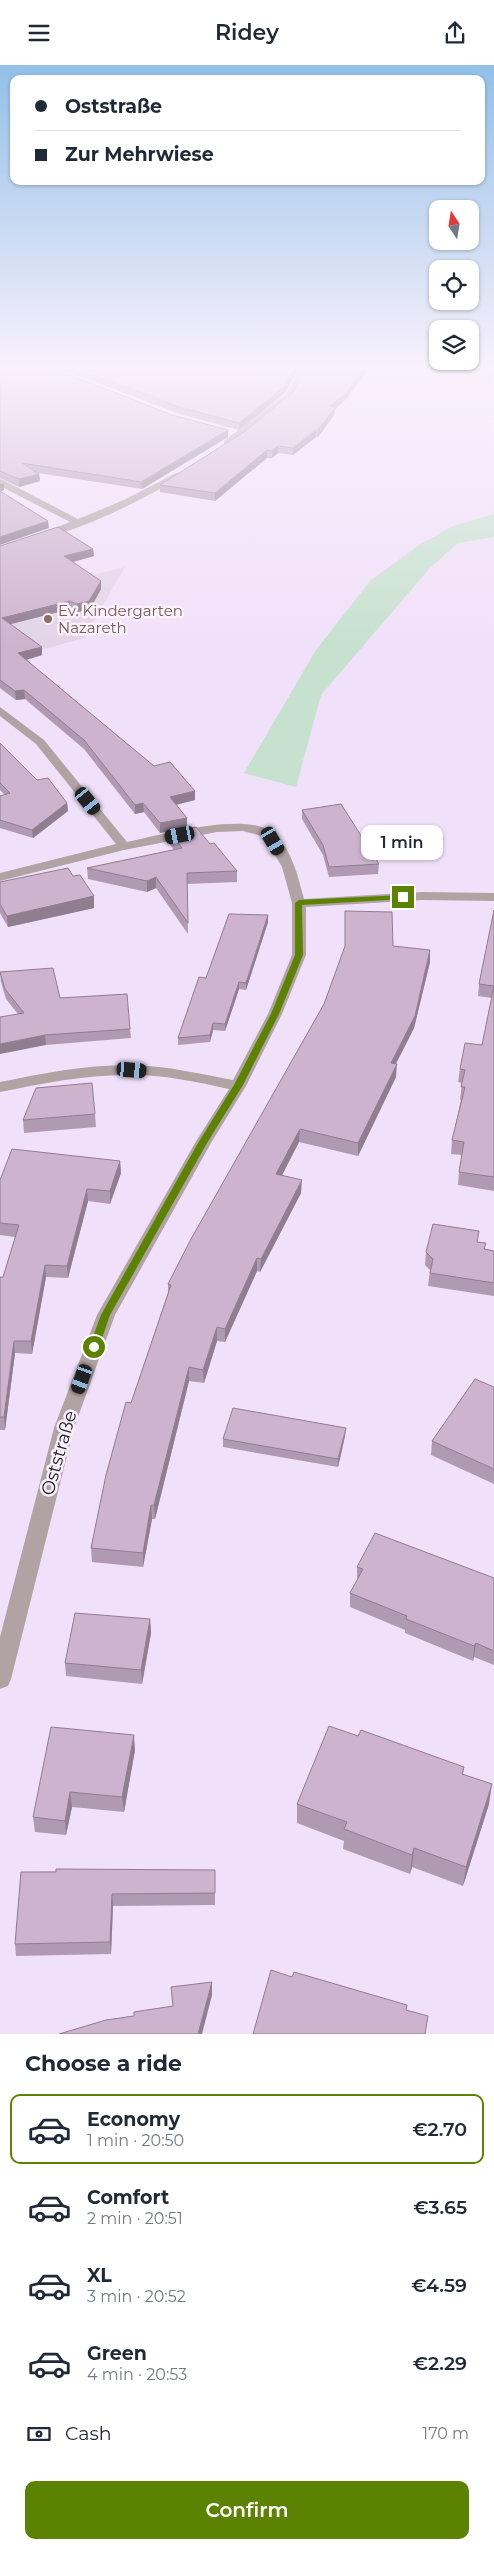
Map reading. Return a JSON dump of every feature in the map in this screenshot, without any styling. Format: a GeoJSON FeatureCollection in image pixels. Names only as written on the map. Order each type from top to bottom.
{"type":"FeatureCollection","features":[{"type":"Feature","properties":{"kind":"street"},"geometry":{"type":"LineString","coordinates":[[33,539],[78,523],[157,488],[182,472]]}},
{"type":"Feature","properties":{"kind":"street"},"geometry":{"type":"LineString","coordinates":[[0,482],[78,523]]}},
{"type":"Feature","properties":{"kind":"street"},"geometry":{"type":"LineString","coordinates":[[0,710],[40,742],[124,846]]}},
{"type":"Feature","properties":{"kind":"street","name":"Oststraße"},"geometry":{"type":"LineString","coordinates":[[0,877],[124,846],[217,828],[244,827],[265,833],[273,841],[288,867],[299,903],[299,955],[275,1014],[238,1085],[106,1315],[64,1428],[0,1679]]}},
{"type":"Feature","properties":{"kind":"street"},"geometry":{"type":"LineString","coordinates":[[299,903],[422,896],[494,897]]}},
{"type":"Feature","properties":{"kind":"street"},"geometry":{"type":"LineString","coordinates":[[0,1087],[43,1078],[132,1070],[178,1074],[238,1085]]}},
{"type":"Feature","properties":{"kind":"shaded area","name":"Ev. Kindergarten Nazareth"},"geometry":{"type":"Polygon","coordinates":[[[125,567],[84,638],[19,656],[0,599],[125,567]]]}},
{"type":"Feature","properties":{"kind":"green space"},"geometry":{"type":"Polygon","coordinates":[[[494,514],[494,537],[458,543],[429,569],[321,695],[296,787],[244,773],[316,650],[370,581],[419,545],[453,526],[494,514]]]}},
{"type":"Feature","properties":{"kind":"building"},"geometry":{"type":"Polygon","coordinates":[[[0,462],[175,462],[141,482],[22,463],[39,474],[19,479],[0,471],[0,462]]]}},
{"type":"Feature","properties":{"kind":"building"},"geometry":{"type":"Polygon","coordinates":[[[197,462],[253,462],[215,493],[160,485],[197,462]]]}},
{"type":"Feature","properties":{"kind":"building"},"geometry":{"type":"Polygon","coordinates":[[[0,491],[48,521],[0,537],[0,491]]]}},
{"type":"Feature","properties":{"kind":"building"},"geometry":{"type":"Polygon","coordinates":[[[58,527],[93,549],[64,556],[101,581],[89,601],[77,604],[70,601],[2,618],[42,647],[18,653],[154,766],[170,762],[195,791],[170,797],[187,818],[160,823],[143,803],[135,805],[84,740],[24,690],[15,691],[0,680],[0,546],[58,527]]]}},
{"type":"Feature","properties":{"kind":"building"},"geometry":{"type":"Polygon","coordinates":[[[0,743],[37,780],[48,778],[67,803],[32,830],[0,820],[0,796],[10,793],[0,783],[0,743]]]}},
{"type":"Feature","properties":{"kind":"building"},"geometry":{"type":"Polygon","coordinates":[[[341,804],[379,864],[329,867],[323,845],[302,810],[341,804]]]}},
{"type":"Feature","properties":{"kind":"building"},"geometry":{"type":"Polygon","coordinates":[[[196,827],[210,844],[214,843],[237,871],[187,873],[188,923],[156,877],[147,881],[87,868],[182,848],[169,832],[196,827]]]}},
{"type":"Feature","properties":{"kind":"building"},"geometry":{"type":"Polygon","coordinates":[[[68,868],[73,876],[80,875],[94,896],[7,916],[0,904],[0,882],[68,868]]]}},
{"type":"Feature","properties":{"kind":"building"},"geometry":{"type":"Polygon","coordinates":[[[494,910],[494,986],[479,984],[494,910]]]}},
{"type":"Feature","properties":{"kind":"building"},"geometry":{"type":"Polygon","coordinates":[[[345,911],[392,912],[393,946],[430,950],[415,1016],[391,1063],[397,1064],[358,1143],[300,1129],[276,1174],[302,1180],[261,1259],[257,1258],[225,1329],[217,1327],[203,1370],[189,1367],[154,1505],[151,1505],[143,1553],[91,1548],[106,1475],[126,1402],[131,1403],[171,1285],[168,1284],[191,1239],[324,1004],[345,946],[345,911]]]}},
{"type":"Feature","properties":{"kind":"building"},"geometry":{"type":"Polygon","coordinates":[[[229,914],[268,915],[246,983],[239,982],[225,1024],[213,1023],[210,1035],[178,1038],[199,977],[206,978],[229,914]]]}},
{"type":"Feature","properties":{"kind":"building"},"geometry":{"type":"Polygon","coordinates":[[[53,968],[60,998],[127,994],[130,1029],[45,1035],[0,1044],[0,1017],[24,1013],[5,989],[0,972],[53,968]]]}},
{"type":"Feature","properties":{"kind":"building"},"geometry":{"type":"Polygon","coordinates":[[[494,986],[494,1177],[459,1172],[464,1142],[452,1140],[465,1087],[461,1087],[465,1070],[460,1069],[465,1043],[482,1045],[494,986]]]}},
{"type":"Feature","properties":{"kind":"building"},"geometry":{"type":"Polygon","coordinates":[[[92,1083],[95,1114],[23,1120],[36,1088],[92,1083]]]}},
{"type":"Feature","properties":{"kind":"building"},"geometry":{"type":"Polygon","coordinates":[[[12,1149],[120,1161],[110,1191],[87,1189],[67,1266],[45,1265],[31,1341],[14,1341],[4,1417],[0,1417],[0,1277],[3,1277],[19,1225],[0,1223],[0,1180],[12,1149]]]}},
{"type":"Feature","properties":{"kind":"building"},"geometry":{"type":"Polygon","coordinates":[[[433,1224],[479,1231],[477,1242],[486,1243],[484,1249],[494,1251],[494,1283],[430,1273],[433,1259],[426,1252],[433,1224]]]}},
{"type":"Feature","properties":{"kind":"building"},"geometry":{"type":"Polygon","coordinates":[[[475,1379],[494,1387],[494,1469],[432,1441],[475,1379]]]}},
{"type":"Feature","properties":{"kind":"building"},"geometry":{"type":"Polygon","coordinates":[[[233,1408],[346,1428],[338,1459],[223,1439],[233,1408]]]}},
{"type":"Feature","properties":{"kind":"building"},"geometry":{"type":"Polygon","coordinates":[[[375,1533],[494,1578],[494,1651],[476,1643],[474,1646],[406,1619],[407,1616],[350,1593],[363,1569],[357,1567],[375,1533]]]}},
{"type":"Feature","properties":{"kind":"building"},"geometry":{"type":"Polygon","coordinates":[[[75,1613],[150,1619],[141,1670],[65,1663],[75,1613]]]}},
{"type":"Feature","properties":{"kind":"building"},"geometry":{"type":"Polygon","coordinates":[[[329,1726],[358,1736],[361,1730],[464,1767],[462,1774],[492,1784],[466,1867],[414,1848],[412,1855],[344,1829],[347,1822],[297,1804],[329,1726]]]}},
{"type":"Feature","properties":{"kind":"building"},"geometry":{"type":"Polygon","coordinates":[[[51,1727],[134,1735],[122,1797],[70,1792],[65,1821],[33,1817],[51,1727]]]}},
{"type":"Feature","properties":{"kind":"building"},"geometry":{"type":"Polygon","coordinates":[[[56,1869],[215,1870],[215,1893],[112,1894],[110,1942],[15,1944],[21,1872],[56,1872],[56,1869]]]}},
{"type":"Feature","properties":{"kind":"building"},"geometry":{"type":"Polygon","coordinates":[[[271,1970],[292,1977],[294,1972],[407,2005],[406,2010],[428,2016],[425,2034],[253,2034],[271,1970]]]}},
{"type":"Feature","properties":{"kind":"building"},"geometry":{"type":"Polygon","coordinates":[[[212,1982],[198,2034],[59,2034],[106,2020],[134,2016],[134,2012],[173,2006],[171,1987],[212,1982]]]}},
{"type":"Feature","properties":{"kind":"place","name":"Ev. Kindergarten Nazareth"},"geometry":{"type":"Point","coordinates":[48,619]}},
{"type":"Feature","properties":{"kind":"route"},"geometry":{"type":"LineString","coordinates":[[94,1347],[106,1315],[238,1085],[275,1014],[299,955],[299,903],[403,897]]}}]}
